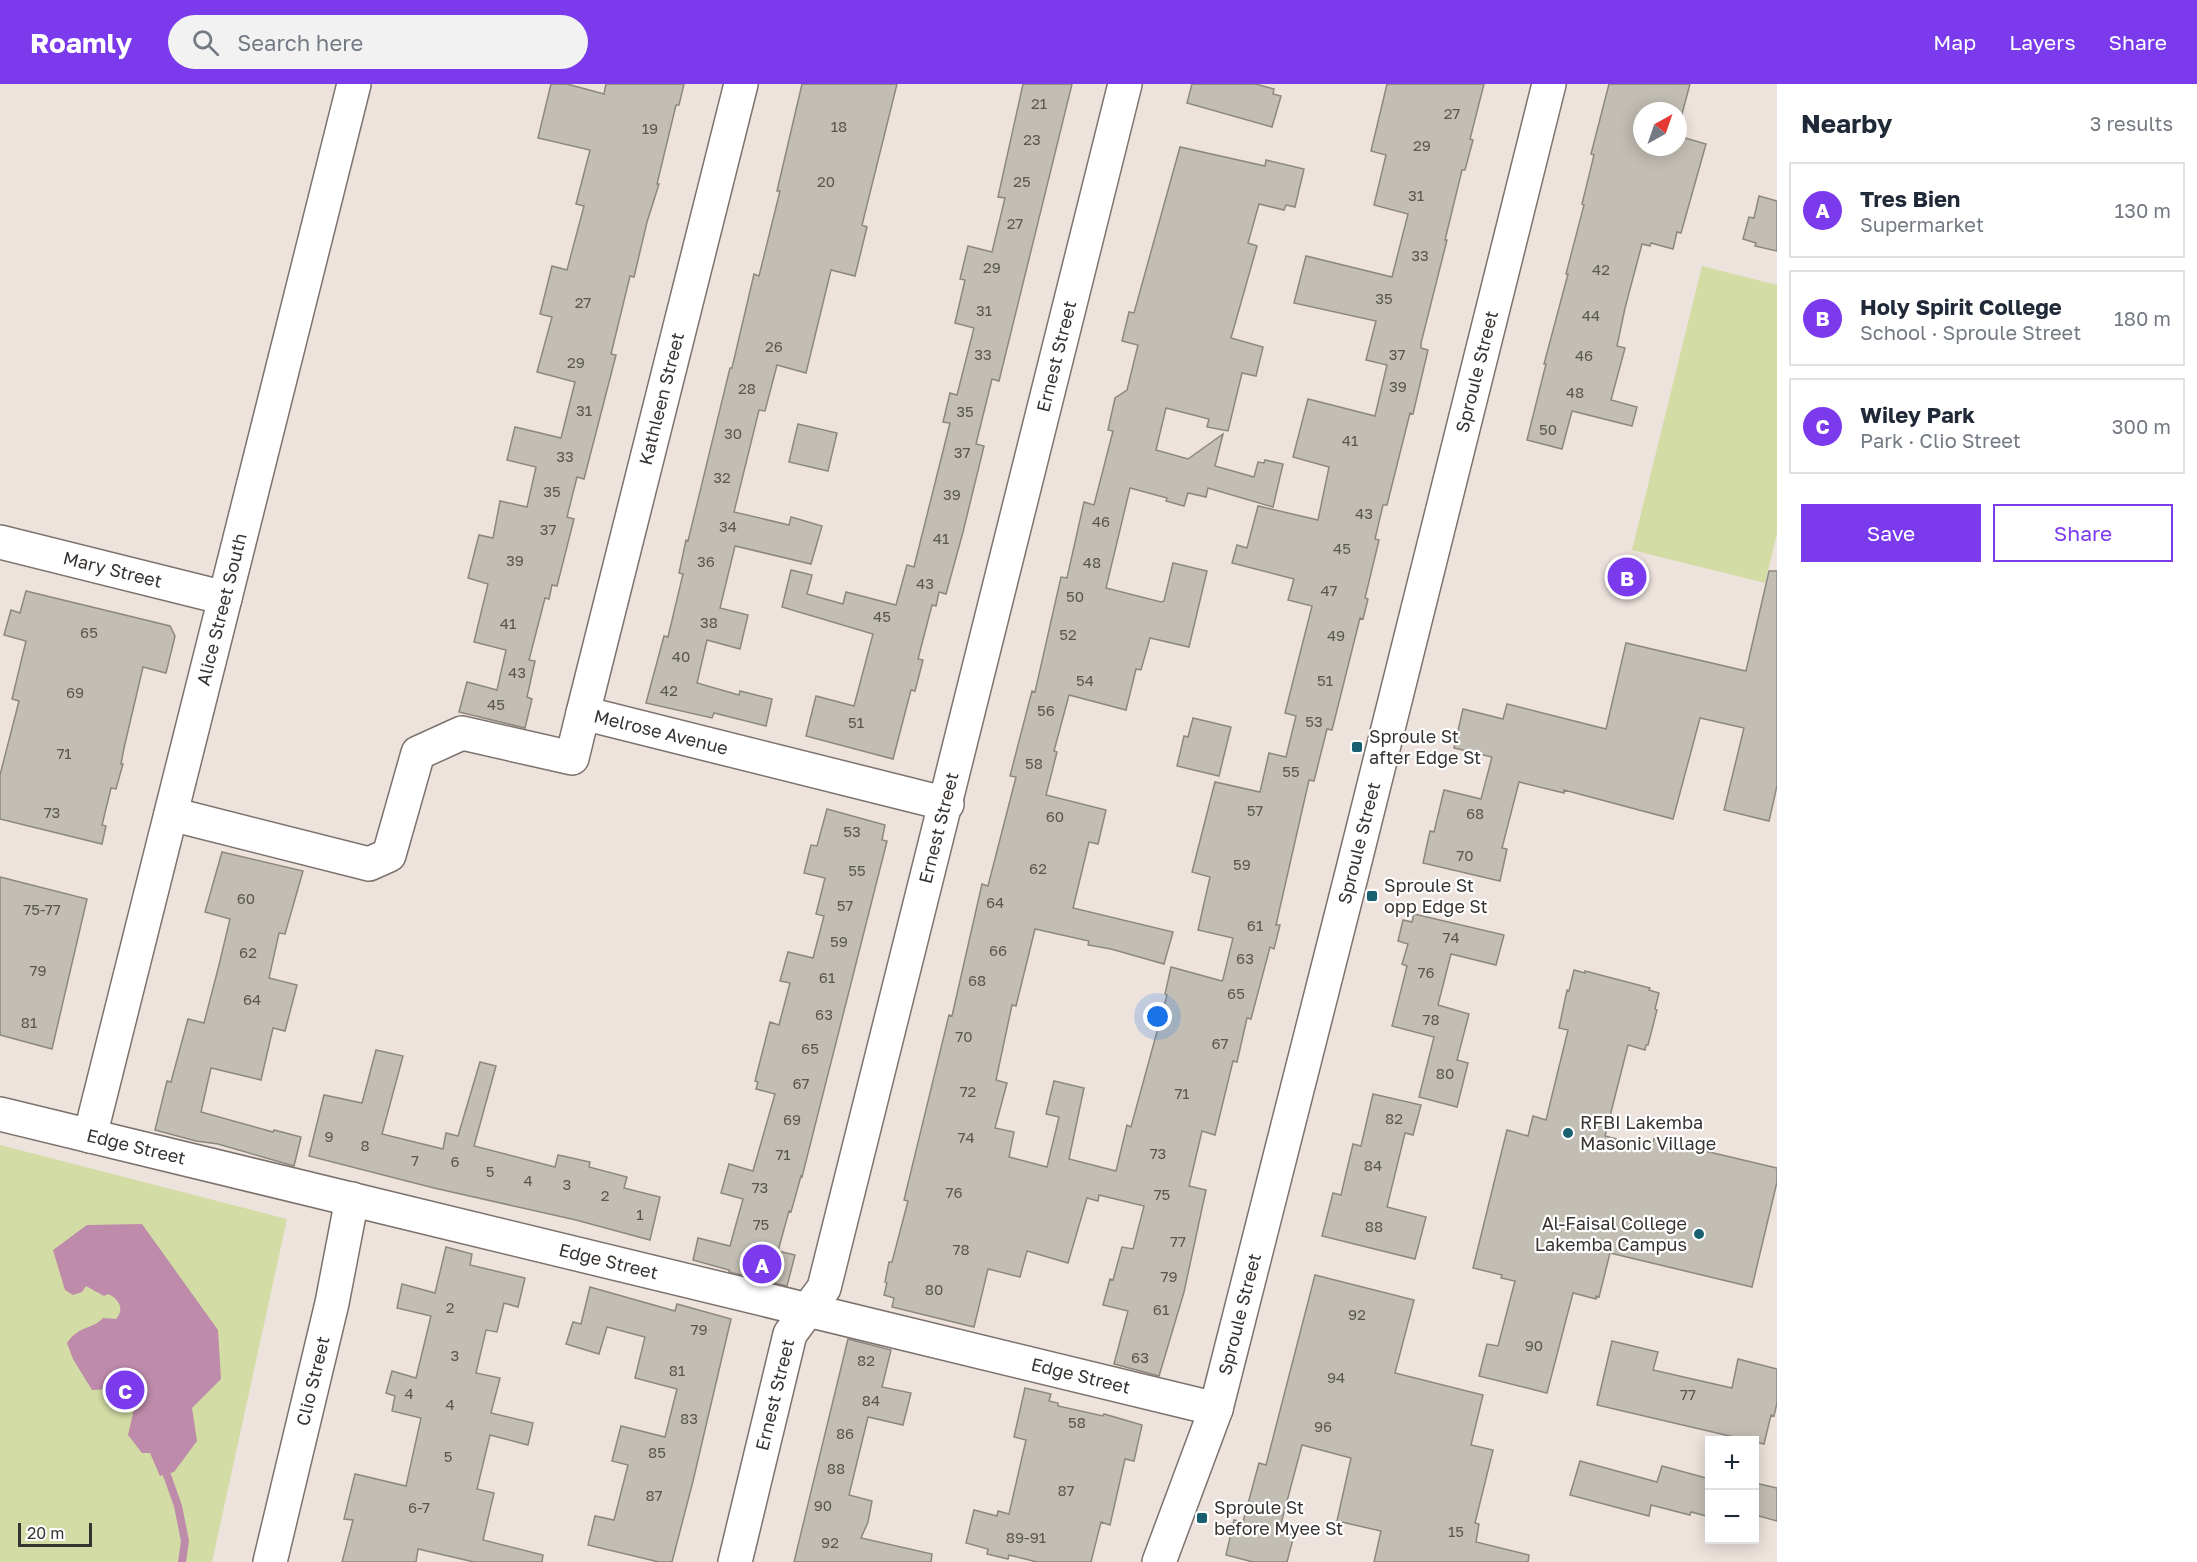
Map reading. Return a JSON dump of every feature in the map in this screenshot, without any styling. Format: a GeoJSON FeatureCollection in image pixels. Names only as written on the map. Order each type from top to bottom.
{"type":"FeatureCollection","features":[{"type":"Feature","properties":{"kind":"street","name":"Alice Street South"},"geometry":{"type":"LineString","coordinates":[[90,1136],[354,84]]}},
{"type":"Feature","properties":{"kind":"street","name":"Kathleen Street"},"geometry":{"type":"LineString","coordinates":[[584,713],[741,84]]}},
{"type":"Feature","properties":{"kind":"street","name":"Ernest Street"},"geometry":{"type":"LineString","coordinates":[[735,1562],[789,1334],[824,1288],[1125,84]]}},
{"type":"Feature","properties":{"kind":"street","name":"Sproule Street"},"geometry":{"type":"LineString","coordinates":[[1159,1562],[1216,1409],[1350,883],[1548,84]]}},
{"type":"Feature","properties":{"kind":"street","name":"Mary Street"},"geometry":{"type":"LineString","coordinates":[[0,542],[225,598]]}},
{"type":"Feature","properties":{"kind":"street","name":"Melrose Avenue"},"geometry":{"type":"LineString","coordinates":[[171,814],[369,864],[389,855],[418,753],[462,733],[572,758],[584,713],[946,804]]}},
{"type":"Feature","properties":{"kind":"street","name":"Edge Street"},"geometry":{"type":"LineString","coordinates":[[0,1114],[1216,1409]]}},
{"type":"Feature","properties":{"kind":"street","name":"Clio Street"},"geometry":{"type":"LineString","coordinates":[[270,1562],[332,1303],[352,1199]]}},
{"type":"Feature","properties":{"kind":"green space"},"geometry":{"type":"Polygon","coordinates":[[[1702,266],[1777,285],[1777,533],[1765,583],[1632,550],[1702,266]]]}},
{"type":"Feature","properties":{"kind":"green space"},"geometry":{"type":"Polygon","coordinates":[[[0,1145],[287,1219],[212,1562],[0,1562],[0,1145]]]}},
{"type":"Feature","properties":{"kind":"shaded area"},"geometry":{"type":"Polygon","coordinates":[[[142,1224],[218,1330],[221,1379],[192,1408],[197,1441],[174,1472],[160,1476],[150,1453],[142,1453],[128,1435],[134,1409],[131,1403],[123,1403],[115,1399],[113,1389],[92,1390],[73,1359],[67,1343],[76,1333],[103,1318],[116,1319],[120,1312],[118,1301],[108,1294],[104,1296],[86,1286],[82,1292],[73,1295],[65,1290],[53,1250],[87,1225],[142,1224]]]}},
{"type":"Feature","properties":{"kind":"building"},"geometry":{"type":"Polygon","coordinates":[[[551,84],[567,84],[604,94],[606,84],[684,84],[679,105],[676,105],[657,184],[659,184],[634,277],[630,276],[611,354],[616,355],[584,479],[577,477],[567,517],[574,519],[557,586],[552,585],[549,599],[545,598],[529,660],[535,661],[527,697],[532,699],[525,728],[459,712],[467,682],[497,690],[506,650],[474,642],[488,584],[468,578],[479,535],[493,538],[500,501],[527,507],[536,467],[507,460],[515,427],[561,438],[575,382],[537,372],[552,317],[540,314],[552,266],[567,270],[584,206],[576,204],[590,150],[538,138],[551,84]]]}},
{"type":"Feature","properties":{"kind":"building"},"geometry":{"type":"Polygon","coordinates":[[[802,84],[897,84],[862,225],[867,227],[855,276],[831,270],[806,373],[777,365],[765,411],[759,410],[734,512],[789,525],[791,517],[822,526],[811,564],[735,546],[720,608],[748,615],[740,649],[707,640],[697,683],[739,695],[740,691],[772,699],[766,726],[714,713],[712,718],[646,703],[664,636],[668,637],[683,574],[679,573],[686,540],[688,541],[754,274],[759,276],[780,191],[777,191],[802,84]]]}},
{"type":"Feature","properties":{"kind":"building"},"geometry":{"type":"Polygon","coordinates":[[[1023,84],[1072,84],[999,381],[992,379],[976,444],[984,446],[963,532],[946,594],[939,592],[936,606],[932,605],[918,659],[923,660],[915,691],[911,690],[893,759],[806,736],[816,696],[854,706],[873,634],[782,607],[791,570],[812,575],[807,594],[843,604],[846,592],[896,605],[907,565],[914,567],[950,423],[943,422],[950,393],[957,395],[974,328],[955,323],[965,280],[960,279],[968,246],[992,252],[1005,198],[998,197],[1023,84]]]}},
{"type":"Feature","properties":{"kind":"building"},"geometry":{"type":"Polygon","coordinates":[[[1192,84],[1256,84],[1274,89],[1273,94],[1281,96],[1272,127],[1187,103],[1192,84]]]}},
{"type":"Feature","properties":{"kind":"building"},"geometry":{"type":"Polygon","coordinates":[[[1387,84],[1484,84],[1470,139],[1473,140],[1465,170],[1462,170],[1421,343],[1421,348],[1428,350],[1413,414],[1410,413],[1387,505],[1383,505],[1375,539],[1379,540],[1365,598],[1368,599],[1363,619],[1360,618],[1332,730],[1327,729],[1314,781],[1309,780],[1276,925],[1280,925],[1274,949],[1270,947],[1251,1019],[1247,1018],[1237,1062],[1233,1061],[1215,1135],[1202,1131],[1189,1186],[1206,1190],[1184,1292],[1159,1376],[1114,1364],[1128,1311],[1103,1305],[1122,1247],[1133,1249],[1144,1206],[1099,1195],[1098,1201],[1087,1198],[1068,1263],[1027,1251],[1020,1277],[988,1269],[974,1327],[892,1307],[894,1298],[884,1295],[887,1283],[885,1282],[908,1201],[904,1200],[949,1015],[952,1016],[982,884],[988,886],[1016,777],[1010,776],[1032,691],[1035,692],[1061,577],[1067,578],[1084,502],[1094,505],[1113,431],[1108,430],[1115,398],[1127,390],[1138,345],[1122,341],[1129,312],[1134,313],[1180,147],[1265,166],[1266,160],[1304,169],[1295,207],[1286,205],[1284,210],[1259,204],[1248,243],[1257,246],[1231,338],[1263,347],[1256,376],[1242,373],[1228,431],[1207,427],[1209,419],[1166,408],[1156,450],[1188,459],[1223,434],[1215,466],[1254,477],[1258,462],[1264,463],[1265,460],[1283,464],[1273,507],[1208,488],[1206,497],[1188,493],[1184,506],[1166,501],[1167,498],[1130,488],[1106,588],[1161,602],[1164,601],[1173,563],[1207,571],[1189,647],[1150,638],[1141,670],[1136,669],[1126,710],[1069,695],[1054,751],[1057,752],[1046,795],[1106,810],[1098,844],[1089,842],[1073,908],[1173,932],[1164,964],[1088,945],[1089,941],[1035,929],[1016,1006],[1012,1005],[996,1080],[1007,1083],[995,1128],[1014,1132],[1009,1157],[1047,1167],[1059,1117],[1046,1114],[1054,1081],[1084,1088],[1069,1159],[1116,1171],[1127,1125],[1131,1127],[1167,995],[1165,994],[1171,967],[1222,981],[1223,979],[1233,938],[1198,930],[1210,877],[1192,872],[1215,782],[1260,792],[1269,753],[1286,757],[1296,716],[1285,713],[1312,606],[1288,600],[1294,579],[1232,563],[1237,545],[1247,548],[1258,506],[1318,520],[1329,467],[1293,457],[1308,399],[1375,416],[1387,365],[1366,360],[1376,321],[1294,303],[1306,256],[1392,277],[1408,214],[1374,205],[1386,155],[1371,151],[1387,84]]]}},
{"type":"Feature","properties":{"kind":"building"},"geometry":{"type":"Polygon","coordinates":[[[1609,84],[1690,84],[1685,102],[1633,102],[1633,156],[1687,156],[1687,139],[1706,144],[1681,233],[1677,232],[1673,249],[1651,243],[1650,246],[1642,244],[1625,308],[1617,346],[1625,348],[1611,400],[1637,407],[1632,426],[1572,411],[1562,449],[1527,440],[1584,205],[1582,204],[1594,155],[1591,154],[1609,84]]]}},
{"type":"Feature","properties":{"kind":"building"},"geometry":{"type":"Polygon","coordinates":[[[1759,196],[1777,201],[1777,251],[1755,246],[1756,243],[1743,239],[1749,217],[1754,218],[1759,196]]]}},
{"type":"Feature","properties":{"kind":"building"},"geometry":{"type":"Polygon","coordinates":[[[798,424],[837,433],[828,471],[789,462],[798,424]]]}},
{"type":"Feature","properties":{"kind":"building"},"geometry":{"type":"Polygon","coordinates":[[[1769,571],[1777,571],[1777,786],[1769,821],[1724,810],[1744,728],[1700,718],[1673,819],[1564,790],[1564,793],[1519,782],[1502,848],[1507,849],[1500,881],[1423,863],[1430,831],[1434,832],[1444,790],[1481,799],[1492,757],[1454,748],[1463,709],[1503,719],[1507,704],[1606,729],[1626,643],[1746,671],[1769,571]]]}},
{"type":"Feature","properties":{"kind":"building"},"geometry":{"type":"Polygon","coordinates":[[[26,591],[170,626],[175,636],[166,673],[143,667],[124,748],[121,764],[123,764],[116,789],[111,788],[102,825],[106,826],[102,844],[0,819],[0,775],[19,701],[12,699],[26,641],[4,635],[11,610],[20,613],[26,591]]]}},
{"type":"Feature","properties":{"kind":"building"},"geometry":{"type":"Polygon","coordinates":[[[1193,718],[1231,727],[1219,776],[1177,766],[1184,736],[1188,737],[1193,718]]]}},
{"type":"Feature","properties":{"kind":"building"},"geometry":{"type":"Polygon","coordinates":[[[827,809],[885,825],[882,840],[887,841],[802,1177],[791,1212],[789,1211],[778,1251],[795,1255],[787,1286],[729,1272],[729,1270],[693,1260],[698,1238],[730,1246],[743,1199],[721,1193],[729,1164],[753,1171],[775,1094],[756,1089],[758,1082],[755,1081],[770,1022],[779,1025],[790,983],[780,981],[788,952],[813,958],[824,916],[816,914],[825,878],[804,873],[811,845],[817,846],[827,809]]]}},
{"type":"Feature","properties":{"kind":"building"},"geometry":{"type":"Polygon","coordinates":[[[222,852],[303,871],[285,934],[279,933],[269,978],[297,985],[285,1031],[273,1028],[261,1080],[211,1068],[201,1112],[273,1132],[274,1130],[301,1137],[294,1166],[218,1144],[196,1141],[155,1130],[167,1081],[171,1082],[188,1019],[204,1023],[219,965],[230,919],[205,912],[222,852]]]}},
{"type":"Feature","properties":{"kind":"building"},"geometry":{"type":"Polygon","coordinates":[[[0,877],[87,899],[52,1049],[0,1035],[0,877]]]}},
{"type":"Feature","properties":{"kind":"building"},"geometry":{"type":"Polygon","coordinates":[[[1414,914],[1504,935],[1496,965],[1451,954],[1438,1005],[1469,1014],[1457,1060],[1468,1063],[1457,1107],[1419,1097],[1434,1037],[1392,1026],[1407,966],[1402,964],[1408,944],[1398,941],[1403,920],[1412,922],[1414,914]]]}},
{"type":"Feature","properties":{"kind":"building"},"geometry":{"type":"Polygon","coordinates":[[[1574,970],[1650,988],[1649,990],[1659,993],[1648,1045],[1645,1050],[1628,1045],[1605,1136],[1651,1148],[1654,1139],[1777,1168],[1777,1182],[1752,1287],[1610,1253],[1599,1297],[1596,1296],[1596,1299],[1573,1293],[1547,1393],[1479,1376],[1487,1344],[1498,1346],[1515,1281],[1501,1278],[1502,1275],[1473,1268],[1507,1130],[1528,1136],[1533,1116],[1546,1120],[1568,1030],[1559,1028],[1574,970]]]}},
{"type":"Feature","properties":{"kind":"building"},"geometry":{"type":"Polygon","coordinates":[[[376,1050],[403,1056],[382,1134],[443,1149],[446,1133],[458,1136],[480,1062],[496,1066],[474,1146],[555,1167],[558,1155],[590,1162],[589,1167],[627,1177],[624,1188],[660,1197],[650,1240],[309,1156],[324,1095],[362,1103],[376,1050]]]}},
{"type":"Feature","properties":{"kind":"building"},"geometry":{"type":"Polygon","coordinates":[[[1373,1094],[1421,1105],[1413,1135],[1405,1133],[1387,1207],[1426,1217],[1415,1259],[1322,1236],[1333,1193],[1341,1195],[1353,1144],[1361,1146],[1373,1094]]]}},
{"type":"Feature","properties":{"kind":"building"},"geometry":{"type":"Polygon","coordinates":[[[446,1247],[472,1254],[470,1265],[525,1278],[518,1307],[504,1303],[497,1332],[486,1330],[476,1373],[500,1378],[491,1413],[533,1423],[528,1445],[490,1435],[477,1489],[494,1493],[483,1540],[543,1555],[542,1562],[474,1562],[418,1549],[416,1562],[342,1562],[353,1520],[344,1519],[355,1474],[406,1486],[421,1418],[392,1411],[395,1396],[386,1393],[392,1371],[416,1378],[431,1316],[397,1308],[402,1284],[435,1293],[446,1247]]]}},
{"type":"Feature","properties":{"kind":"building"},"geometry":{"type":"Polygon","coordinates":[[[1315,1275],[1414,1300],[1395,1373],[1483,1395],[1471,1445],[1493,1450],[1475,1523],[1479,1524],[1476,1542],[1529,1555],[1528,1562],[1374,1562],[1381,1531],[1337,1521],[1351,1458],[1302,1445],[1279,1531],[1294,1535],[1287,1562],[1253,1562],[1226,1555],[1234,1520],[1243,1522],[1259,1463],[1266,1465],[1315,1275]]]}},
{"type":"Feature","properties":{"kind":"building"},"geometry":{"type":"Polygon","coordinates":[[[590,1287],[675,1311],[677,1304],[731,1319],[672,1562],[659,1562],[588,1545],[595,1516],[614,1520],[628,1465],[612,1461],[621,1426],[665,1437],[677,1389],[635,1378],[645,1337],[607,1327],[599,1354],[566,1344],[573,1322],[581,1324],[590,1287]]]}},
{"type":"Feature","properties":{"kind":"building"},"geometry":{"type":"Polygon","coordinates":[[[848,1339],[891,1350],[882,1387],[911,1393],[903,1425],[868,1417],[849,1495],[872,1501],[868,1522],[861,1538],[932,1554],[931,1562],[794,1562],[848,1339]]]}},
{"type":"Feature","properties":{"kind":"building"},"geometry":{"type":"Polygon","coordinates":[[[1612,1341],[1658,1352],[1653,1370],[1732,1388],[1738,1359],[1777,1369],[1777,1403],[1774,1416],[1771,1415],[1764,1444],[1759,1443],[1759,1436],[1730,1436],[1597,1405],[1612,1341]]]}},
{"type":"Feature","properties":{"kind":"building"},"geometry":{"type":"Polygon","coordinates":[[[1025,1388],[1051,1394],[1049,1401],[1058,1403],[1058,1406],[1103,1416],[1104,1414],[1142,1425],[1134,1461],[1125,1459],[1110,1525],[1101,1522],[1091,1562],[1037,1562],[1009,1555],[1008,1559],[987,1554],[988,1549],[966,1543],[974,1510],[997,1516],[998,1511],[1009,1514],[1026,1440],[1014,1437],[1025,1388]]]}},
{"type":"Feature","properties":{"kind":"building"},"geometry":{"type":"Polygon","coordinates":[[[1580,1461],[1657,1482],[1662,1466],[1705,1478],[1705,1516],[1691,1512],[1690,1515],[1651,1505],[1649,1516],[1570,1495],[1580,1461]]]}},
{"type":"Feature","properties":{"kind":"building"},"geometry":{"type":"Polygon","coordinates":[[[1759,1484],[1777,1488],[1777,1521],[1759,1516],[1759,1484]]]}},
{"type":"Feature","properties":{"kind":"waterway"},"geometry":{"type":"LineString","coordinates":[[167,1475],[178,1506],[185,1541],[182,1562]]}},
{"type":"Feature","properties":{"kind":"place","name":"Holy Spirit College"},"geometry":{"type":"Point","coordinates":[1627,577]}},
{"type":"Feature","properties":{"kind":"place","name":"Sproule St after Edge St"},"geometry":{"type":"Point","coordinates":[1357,747]}},
{"type":"Feature","properties":{"kind":"place","name":"Sproule St opp Edge St"},"geometry":{"type":"Point","coordinates":[1372,896]}},
{"type":"Feature","properties":{"kind":"place","name":"RFBI Lakemba Masonic Village"},"geometry":{"type":"Point","coordinates":[1568,1133]}},
{"type":"Feature","properties":{"kind":"place","name":"Al-Faisal College Lakemba Campus"},"geometry":{"type":"Point","coordinates":[1699,1234]}},
{"type":"Feature","properties":{"kind":"place","name":"Tres Bien"},"geometry":{"type":"Point","coordinates":[762,1264]}},
{"type":"Feature","properties":{"kind":"place","name":"Wiley Park"},"geometry":{"type":"Point","coordinates":[125,1390]}},
{"type":"Feature","properties":{"kind":"place","name":"Sproule St before Myee St"},"geometry":{"type":"Point","coordinates":[1202,1518]}}]}
